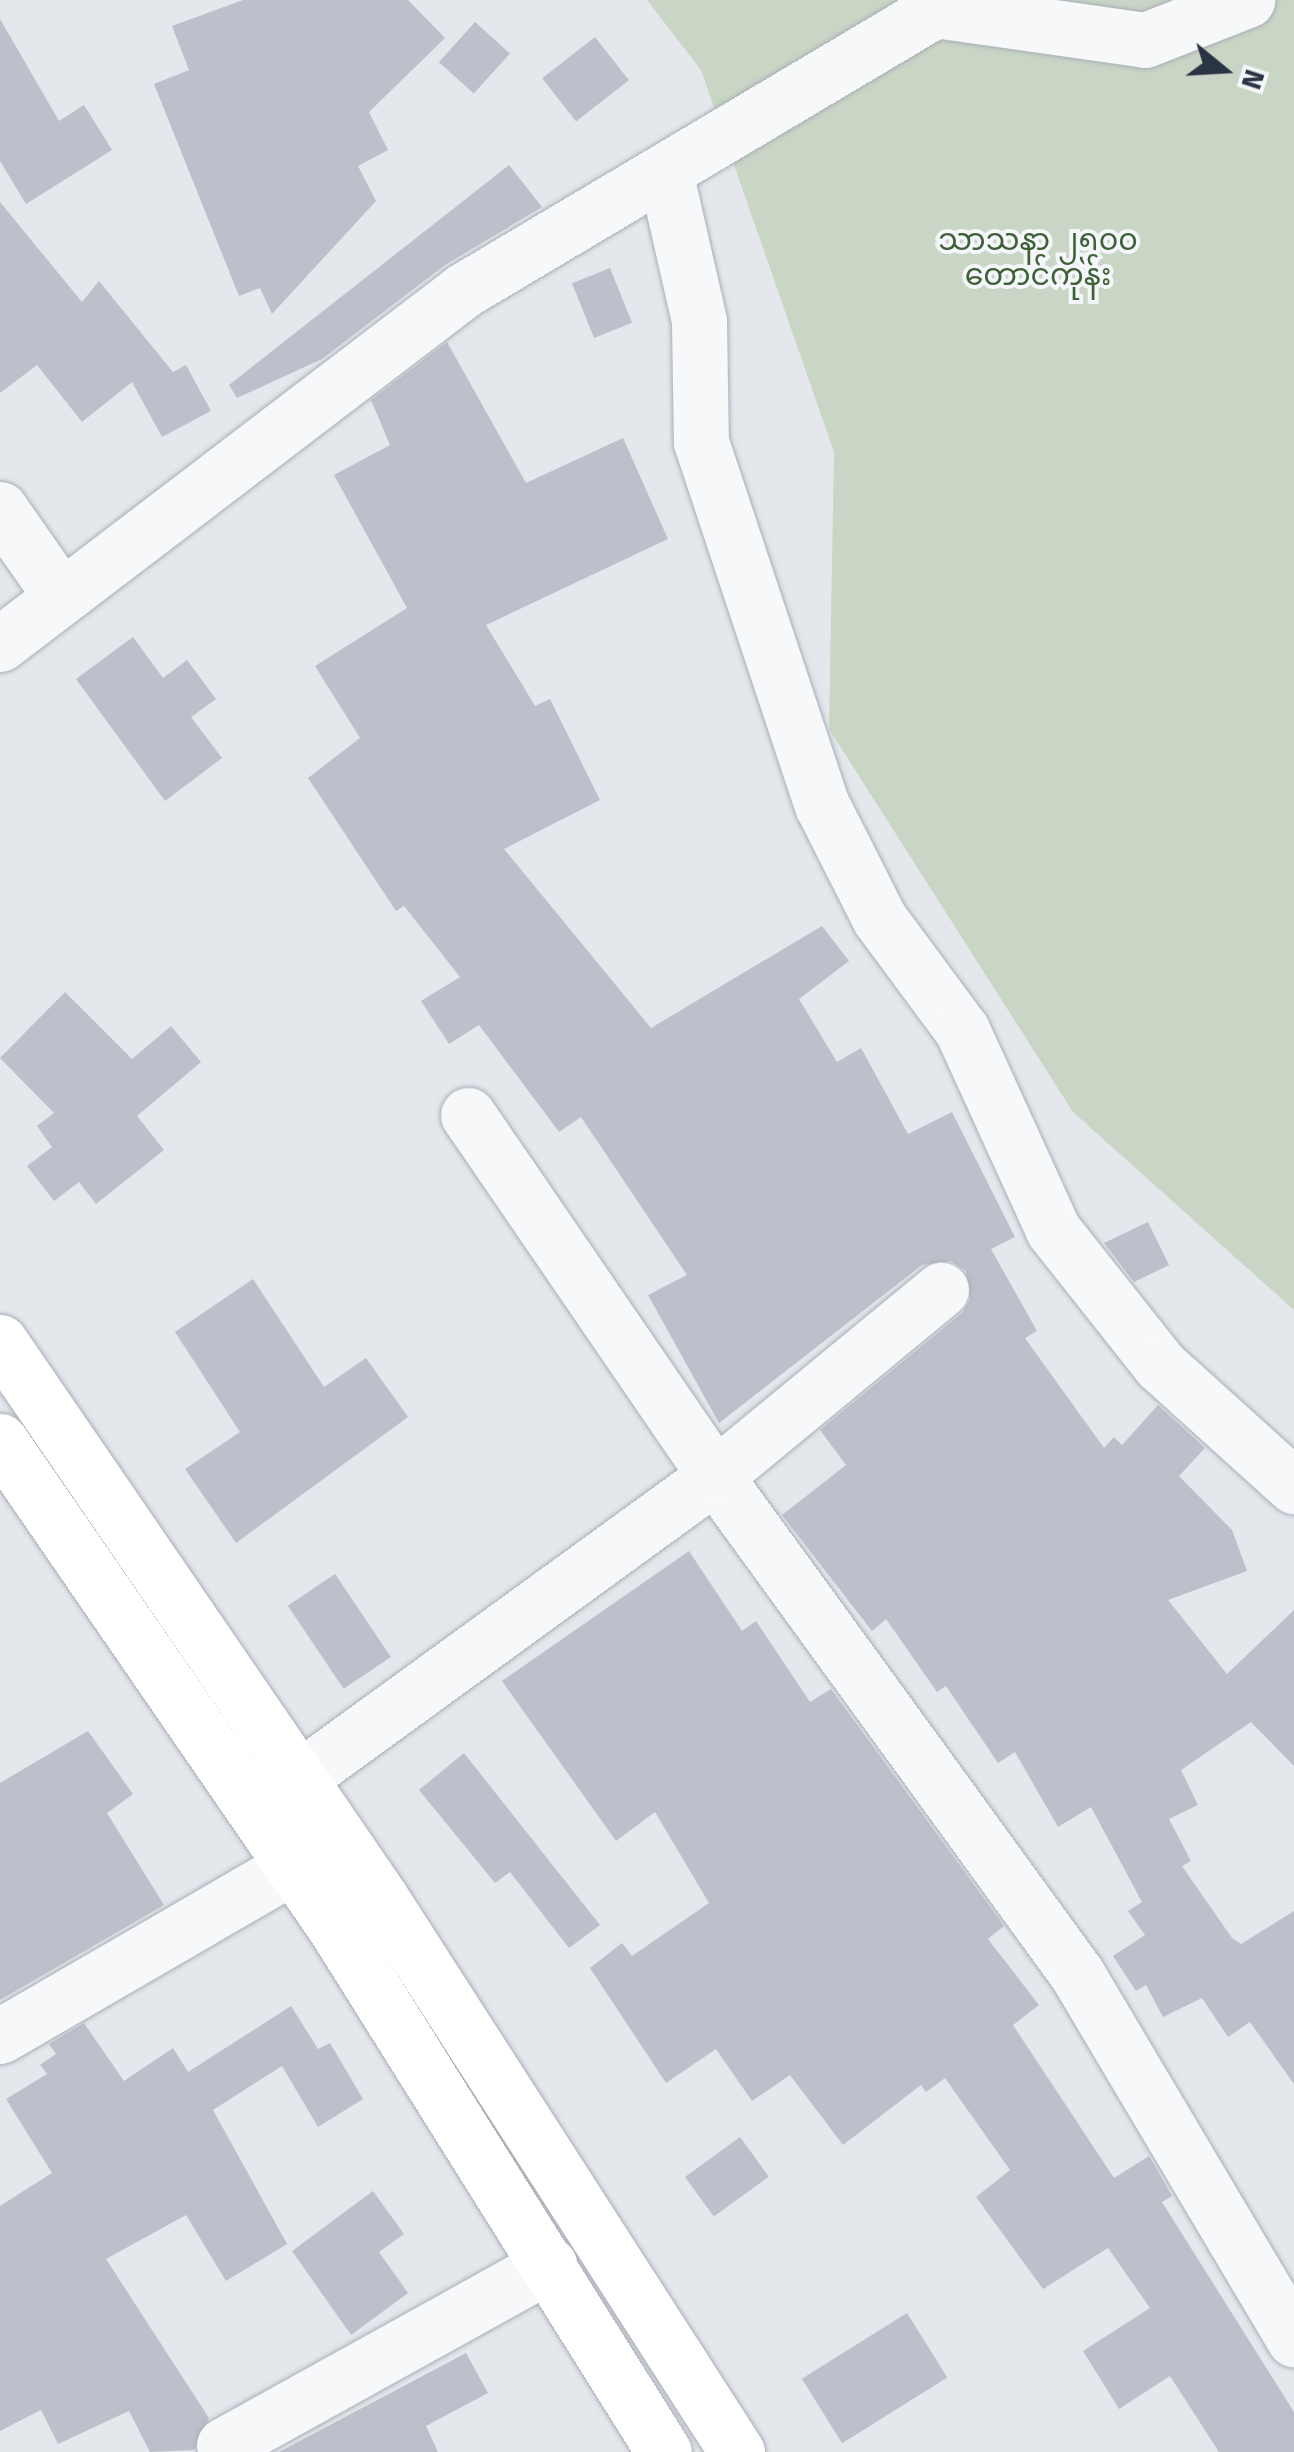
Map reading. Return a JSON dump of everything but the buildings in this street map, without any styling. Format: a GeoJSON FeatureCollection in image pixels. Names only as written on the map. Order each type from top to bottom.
{"type":"FeatureCollection","features":[{"type":"Feature","properties":{"kind":"main road"},"geometry":{"type":"LineString","coordinates":[[0,1342],[298,1779],[737,2452]]}},
{"type":"Feature","properties":{"kind":"main road"},"geometry":{"type":"LineString","coordinates":[[0,1441],[292,1867],[664,2452]]}},
{"type":"Feature","properties":{"kind":"street"},"geometry":{"type":"LineString","coordinates":[[0,644],[464,290],[935,10],[1146,40],[1247,0]]}},
{"type":"Feature","properties":{"kind":"street"},"geometry":{"type":"LineString","coordinates":[[665,172],[699,321],[701,442],[822,805],[879,918],[962,1030],[1053,1230],[1160,1365],[1294,1486]]}},
{"type":"Feature","properties":{"kind":"street"},"geometry":{"type":"LineString","coordinates":[[0,509],[60,596]]}},
{"type":"Feature","properties":{"kind":"street"},"geometry":{"type":"LineString","coordinates":[[468,1115],[715,1476],[1077,1974],[1294,2339]]}},
{"type":"Feature","properties":{"kind":"street"},"geometry":{"type":"LineString","coordinates":[[254,1811],[715,1476],[941,1290]]}},
{"type":"Feature","properties":{"kind":"street"},"geometry":{"type":"LineString","coordinates":[[0,2036],[292,1867]]}},
{"type":"Feature","properties":{"kind":"street"},"geometry":{"type":"LineString","coordinates":[[224,2445],[549,2266]]}},
{"type":"Feature","properties":{"kind":"green space","name":"သာသနာ ၂၅၀၀ တောင်ကုန်း"},"geometry":{"type":"Polygon","coordinates":[[[647,0],[1294,0],[1294,1310],[1073,1112],[829,729],[834,452],[701,70],[647,0]]]}}]}
